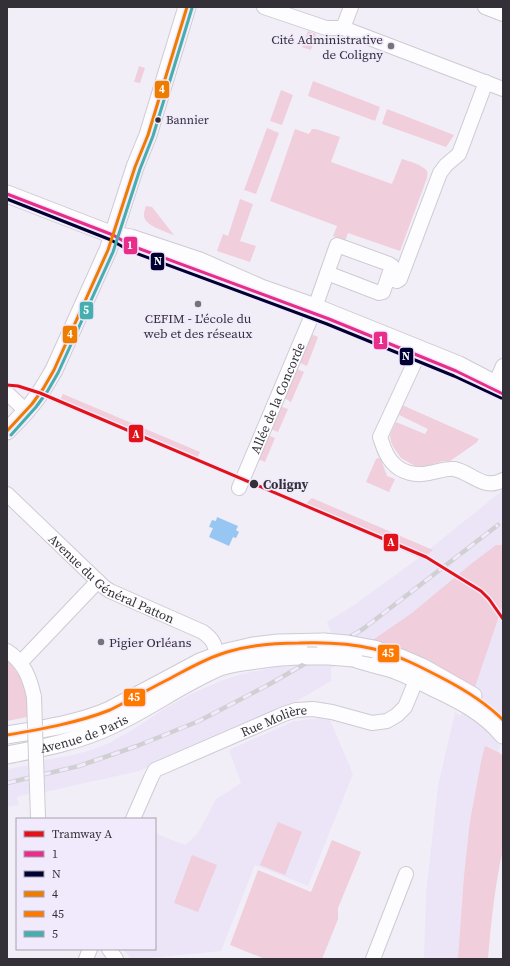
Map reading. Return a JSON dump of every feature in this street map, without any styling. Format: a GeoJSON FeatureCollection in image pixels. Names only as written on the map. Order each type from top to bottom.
{"type":"FeatureCollection","features":[{"type":"Feature","properties":{"kind":"main road"},"geometry":{"type":"LineString","coordinates":[[7,431],[36,399],[54,370],[114,235],[135,168],[148,135],[187,7]]}},
{"type":"Feature","properties":{"kind":"main road"},"geometry":{"type":"LineString","coordinates":[[7,194],[114,235],[132,246],[314,310],[459,365],[498,388]]}},
{"type":"Feature","properties":{"kind":"main road"},"geometry":{"type":"LineString","coordinates":[[314,310],[498,388]]}},
{"type":"Feature","properties":{"kind":"main road","name":"Avenue de Paris"},"geometry":{"type":"LineString","coordinates":[[7,755],[64,742],[98,731],[124,720],[185,684],[236,650],[278,643],[324,642],[347,644],[401,658],[419,673],[458,693],[482,702],[492,709],[501,725]]}},
{"type":"Feature","properties":{"kind":"main road","name":"Avenue de Paris"},"geometry":{"type":"LineString","coordinates":[[7,735],[46,728],[96,716],[200,662],[238,662],[268,658],[329,656],[354,658],[391,669],[419,673]]}},
{"type":"Feature","properties":{"kind":"street"},"geometry":{"type":"LineString","coordinates":[[264,7],[326,28],[343,28],[503,89]]}},
{"type":"Feature","properties":{"kind":"street"},"geometry":{"type":"LineString","coordinates":[[343,28],[351,7]]}},
{"type":"Feature","properties":{"kind":"street"},"geometry":{"type":"LineString","coordinates":[[485,7],[503,14]]}},
{"type":"Feature","properties":{"kind":"street"},"geometry":{"type":"LineString","coordinates":[[388,278],[397,281],[400,279],[440,173],[458,154],[486,82]]}},
{"type":"Feature","properties":{"kind":"street"},"geometry":{"type":"LineString","coordinates":[[314,310],[327,273],[338,245],[392,266],[382,292],[379,293],[327,273]]}},
{"type":"Feature","properties":{"kind":"street","name":"Allée de la Concorde"},"geometry":{"type":"LineString","coordinates":[[239,488],[314,310]]}},
{"type":"Feature","properties":{"kind":"street"},"geometry":{"type":"LineString","coordinates":[[418,355],[380,437],[392,463],[400,469],[414,474],[454,469],[488,483],[500,482],[503,480]]}},
{"type":"Feature","properties":{"kind":"street"},"geometry":{"type":"LineString","coordinates":[[498,388],[503,366]]}},
{"type":"Feature","properties":{"kind":"street"},"geometry":{"type":"LineString","coordinates":[[7,393],[26,411]]}},
{"type":"Feature","properties":{"kind":"street","name":"Avenue du Général Patton"},"geometry":{"type":"LineString","coordinates":[[7,494],[104,587],[203,632],[211,638],[219,661]]}},
{"type":"Feature","properties":{"kind":"street"},"geometry":{"type":"LineString","coordinates":[[20,662],[98,581]]}},
{"type":"Feature","properties":{"kind":"street"},"geometry":{"type":"LineString","coordinates":[[7,651],[20,662],[32,684],[34,697],[38,818]]}},
{"type":"Feature","properties":{"kind":"street","name":"Rue Molière"},"geometry":{"type":"LineString","coordinates":[[134,818],[155,770],[296,710],[313,709],[332,712],[372,724],[387,721],[397,715],[405,707],[419,673]]}},
{"type":"Feature","properties":{"kind":"street"},"geometry":{"type":"LineString","coordinates":[[374,959],[406,874]]}},
{"type":"Feature","properties":{"kind":"street"},"geometry":{"type":"LineString","coordinates":[[110,950],[116,959]]}},
{"type":"Feature","properties":{"kind":"shaded area"},"geometry":{"type":"Polygon","coordinates":[[[308,31],[316,34],[311,50],[302,47],[308,31]]]}},
{"type":"Feature","properties":{"kind":"shaded area"},"geometry":{"type":"Polygon","coordinates":[[[139,66],[145,68],[140,83],[134,82],[139,66]]]}},
{"type":"Feature","properties":{"kind":"shaded area"},"geometry":{"type":"Polygon","coordinates":[[[313,81],[380,107],[375,121],[308,96],[313,81]]]}},
{"type":"Feature","properties":{"kind":"shaded area"},"geometry":{"type":"Polygon","coordinates":[[[281,90],[293,95],[282,125],[270,121],[281,90]]]}},
{"type":"Feature","properties":{"kind":"shaded area"},"geometry":{"type":"Polygon","coordinates":[[[387,109],[454,135],[446,147],[382,124],[387,109]]]}},
{"type":"Feature","properties":{"kind":"shaded area"},"geometry":{"type":"Polygon","coordinates":[[[267,128],[279,133],[256,194],[244,190],[267,128]]]}},
{"type":"Feature","properties":{"kind":"shaded area"},"geometry":{"type":"Polygon","coordinates":[[[295,129],[309,134],[312,129],[316,129],[340,137],[331,162],[392,184],[402,159],[419,165],[427,171],[427,178],[400,251],[348,233],[345,241],[333,236],[337,226],[270,201],[295,129]]]}},
{"type":"Feature","properties":{"kind":"shaded area"},"geometry":{"type":"Polygon","coordinates":[[[240,199],[253,204],[240,241],[256,246],[250,262],[217,251],[223,234],[228,236],[240,199]]]}},
{"type":"Feature","properties":{"kind":"shaded area"},"geometry":{"type":"Polygon","coordinates":[[[146,206],[152,207],[174,235],[156,228],[147,222],[144,215],[146,206]]]}},
{"type":"Feature","properties":{"kind":"shaded area"},"geometry":{"type":"Polygon","coordinates":[[[311,334],[318,337],[307,366],[300,363],[311,334]]]}},
{"type":"Feature","properties":{"kind":"shaded area"},"geometry":{"type":"Polygon","coordinates":[[[297,369],[304,372],[291,402],[284,398],[297,369]]]}},
{"type":"Feature","properties":{"kind":"shaded area"},"geometry":{"type":"Polygon","coordinates":[[[63,394],[200,452],[196,461],[58,404],[63,394]]]}},
{"type":"Feature","properties":{"kind":"shaded area"},"geometry":{"type":"Polygon","coordinates":[[[402,405],[479,439],[476,443],[450,461],[443,461],[424,467],[415,466],[401,458],[391,442],[390,435],[396,422],[425,434],[428,429],[399,415],[402,405]]]}},
{"type":"Feature","properties":{"kind":"shaded area"},"geometry":{"type":"Polygon","coordinates":[[[280,406],[288,409],[278,432],[270,429],[280,406]]]}},
{"type":"Feature","properties":{"kind":"shaded area"},"geometry":{"type":"Polygon","coordinates":[[[268,435],[275,438],[265,462],[258,459],[268,435]]]}},
{"type":"Feature","properties":{"kind":"shaded area"},"geometry":{"type":"Polygon","coordinates":[[[378,458],[381,460],[387,476],[395,479],[389,492],[366,482],[376,459],[378,458]]]}},
{"type":"Feature","properties":{"kind":"shaded area"},"geometry":{"type":"Polygon","coordinates":[[[503,490],[503,553],[386,644],[331,668],[331,681],[292,704],[139,771],[17,797],[19,805],[7,807],[7,769],[73,755],[109,743],[134,729],[167,707],[191,694],[223,680],[242,674],[275,667],[295,666],[332,635],[327,622],[354,605],[416,560],[503,490]]]}},
{"type":"Feature","properties":{"kind":"shaded area"},"geometry":{"type":"Polygon","coordinates":[[[312,498],[433,550],[422,559],[302,507],[312,498]]]}},
{"type":"Feature","properties":{"kind":"shaded area"},"geometry":{"type":"Polygon","coordinates":[[[496,545],[503,545],[503,604],[475,687],[421,658],[370,642],[412,613],[496,545]]]}},
{"type":"Feature","properties":{"kind":"shaded area"},"geometry":{"type":"Polygon","coordinates":[[[503,576],[503,738],[493,767],[478,959],[424,959],[426,894],[438,786],[455,712],[461,716],[503,576]]]}},
{"type":"Feature","properties":{"kind":"shaded area"},"geometry":{"type":"Polygon","coordinates":[[[7,660],[20,677],[27,695],[27,717],[7,721],[7,660]]]}},
{"type":"Feature","properties":{"kind":"shaded area"},"geometry":{"type":"Polygon","coordinates":[[[329,717],[353,774],[308,886],[255,865],[221,951],[131,959],[124,950],[156,950],[156,833],[185,845],[198,833],[216,799],[241,783],[229,750],[294,721],[329,717]]]}},
{"type":"Feature","properties":{"kind":"shaded area"},"geometry":{"type":"Polygon","coordinates":[[[485,746],[500,753],[503,757],[503,849],[490,931],[488,959],[458,959],[464,876],[470,821],[485,746]]]}},
{"type":"Feature","properties":{"kind":"shaded area"},"geometry":{"type":"Polygon","coordinates":[[[278,822],[302,832],[285,875],[260,865],[278,822]]]}},
{"type":"Feature","properties":{"kind":"shaded area"},"geometry":{"type":"Polygon","coordinates":[[[332,840],[361,852],[338,908],[338,919],[322,959],[265,959],[230,945],[258,870],[311,892],[332,840]]]}},
{"type":"Feature","properties":{"kind":"shaded area"},"geometry":{"type":"Polygon","coordinates":[[[192,855],[217,865],[198,912],[174,903],[192,855]]]}},
{"type":"Feature","properties":{"kind":"water"},"geometry":{"type":"Polygon","coordinates":[[[217,517],[238,526],[236,530],[239,532],[236,538],[233,537],[229,546],[209,537],[213,528],[209,527],[212,520],[216,521],[217,517]]]}},
{"type":"Feature","properties":{"kind":"railway"},"geometry":{"type":"LineString","coordinates":[[7,783],[79,766],[137,746],[199,721],[268,685],[363,629],[498,525]]}},
{"type":"Feature","properties":{"kind":"tram line","name":"A"},"geometry":{"type":"LineString","coordinates":[[7,385],[18,386],[40,393],[426,557],[481,591],[489,599],[503,619]]}},
{"type":"Feature","properties":{"kind":"transit line","name":"4"},"geometry":{"type":"LineString","coordinates":[[7,431],[32,404],[54,370],[108,250],[135,167],[148,135],[187,7]]}},
{"type":"Feature","properties":{"kind":"transit line","name":"5"},"geometry":{"type":"LineString","coordinates":[[11,435],[36,407],[58,373],[113,252],[140,169],[153,136],[192,8]]}},
{"type":"Feature","properties":{"kind":"transit line","name":"1"},"geometry":{"type":"LineString","coordinates":[[7,194],[113,235],[132,246],[329,319],[456,371],[503,394]]}},
{"type":"Feature","properties":{"kind":"transit line","name":"N"},"geometry":{"type":"LineString","coordinates":[[7,199],[111,240],[130,251],[327,324],[454,376],[501,398]]}},
{"type":"Feature","properties":{"kind":"transit line","name":"45"},"geometry":{"type":"LineString","coordinates":[[7,735],[46,728],[98,715],[219,654],[253,646],[290,643],[346,644],[374,649],[401,658],[444,679],[475,697],[503,720]]}},
{"type":"Feature","properties":{"kind":"place","name":"Cité Administrative de Coligny"},"geometry":{"type":"Point","coordinates":[391,46]}},
{"type":"Feature","properties":{"kind":"place","name":"Bannier"},"geometry":{"type":"Point","coordinates":[158,120]}},
{"type":"Feature","properties":{"kind":"place","name":"CEFIM - L'école du web et des réseaux"},"geometry":{"type":"Point","coordinates":[198,304]}},
{"type":"Feature","properties":{"kind":"place","name":"Coligny"},"geometry":{"type":"Point","coordinates":[254,484]}},
{"type":"Feature","properties":{"kind":"place","name":"Pigier Orléans"},"geometry":{"type":"Point","coordinates":[101,642]}}]}
